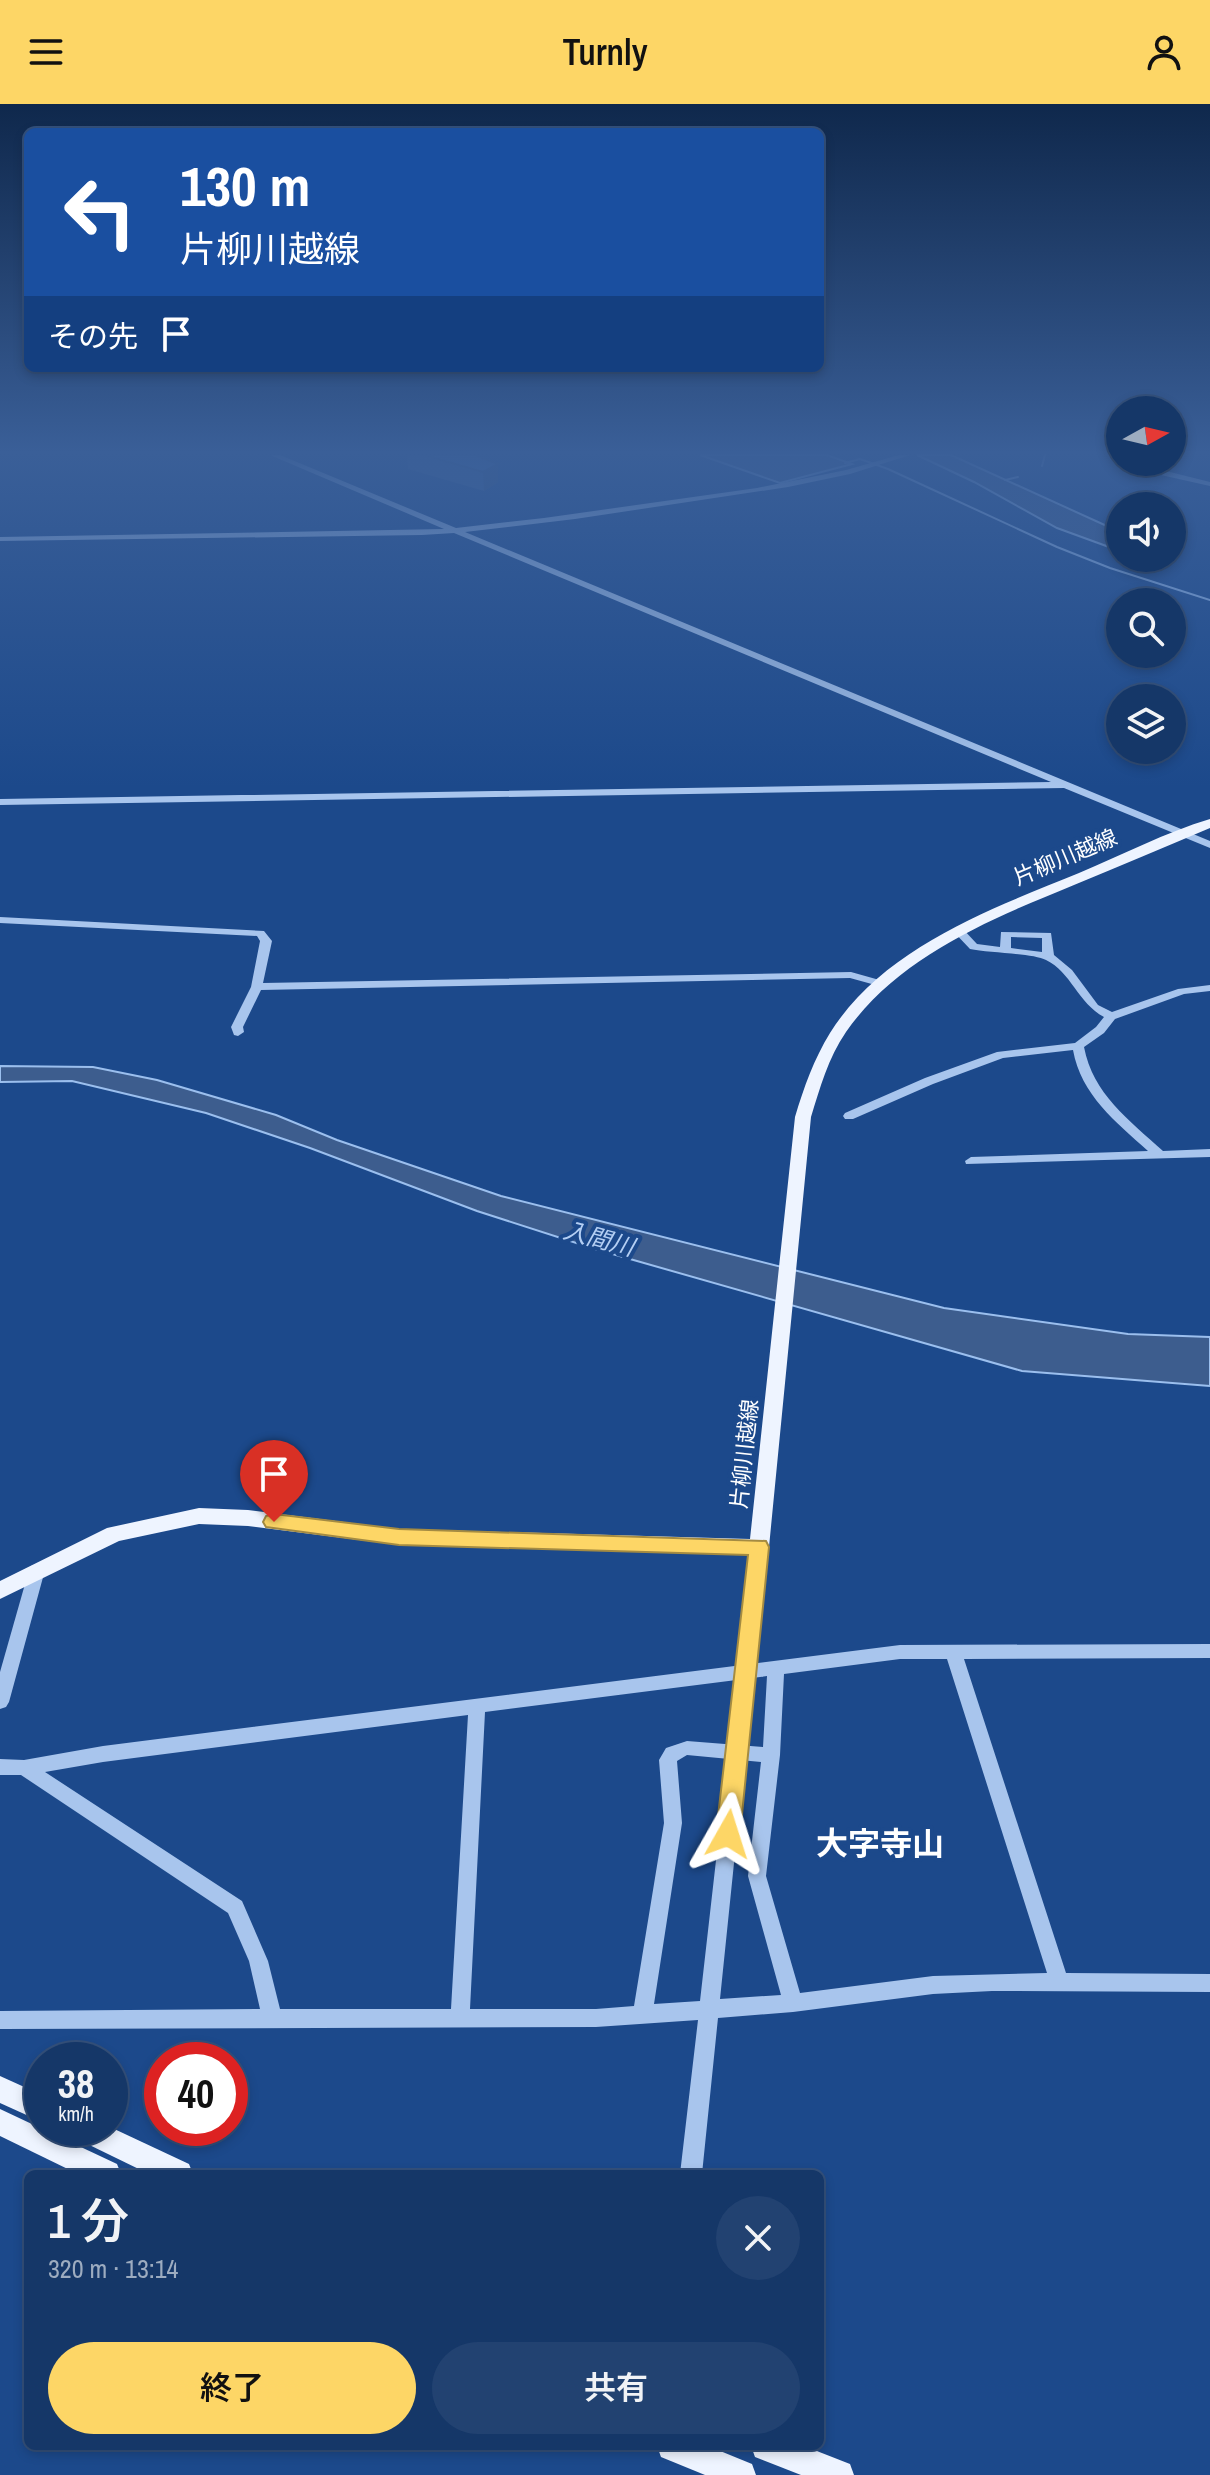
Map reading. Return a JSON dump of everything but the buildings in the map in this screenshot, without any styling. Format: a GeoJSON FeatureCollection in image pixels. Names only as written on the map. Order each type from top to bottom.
{"type":"FeatureCollection","features":[{"type":"Feature","properties":{"kind":"main road","name":"片柳川越線"},"geometry":{"type":"LineString","coordinates":[[759,1547],[803,1117],[817,1071],[835,1035],[879,983],[958,930],[1210,823]]}},
{"type":"Feature","properties":{"kind":"main road"},"geometry":{"type":"LineString","coordinates":[[0,1591],[114,1534],[199,1516],[248,1518],[399,1537],[759,1547]]}},
{"type":"Feature","properties":{"kind":"main road"},"geometry":{"type":"LineString","coordinates":[[0,2089],[24,2100]]}},
{"type":"Feature","properties":{"kind":"main road"},"geometry":{"type":"LineString","coordinates":[[0,2122],[99,2170]]}},
{"type":"Feature","properties":{"kind":"main road"},"geometry":{"type":"LineString","coordinates":[[120,2146],[171,2170]]}},
{"type":"Feature","properties":{"kind":"main road"},"geometry":{"type":"LineString","coordinates":[[682,2450],[741,2475]]}},
{"type":"Feature","properties":{"kind":"main road"},"geometry":{"type":"LineString","coordinates":[[776,2450],[839,2475]]}},
{"type":"Feature","properties":{"kind":"street"},"geometry":{"type":"LineString","coordinates":[[537,566],[1210,845]]}},
{"type":"Feature","properties":{"kind":"street"},"geometry":{"type":"LineString","coordinates":[[0,802],[1062,785]]}},
{"type":"Feature","properties":{"kind":"street"},"geometry":{"type":"LineString","coordinates":[[0,920],[254,931],[264,936],[266,941],[257,987],[237,1027],[238,1032]]}},
{"type":"Feature","properties":{"kind":"street"},"geometry":{"type":"LineString","coordinates":[[958,930],[974,947],[1048,956],[1068,972],[1094,1007],[1111,1016]]}},
{"type":"Feature","properties":{"kind":"street"},"geometry":{"type":"LineString","coordinates":[[1006,951],[1005,934],[1047,935],[1048,956]]}},
{"type":"Feature","properties":{"kind":"street"},"geometry":{"type":"LineString","coordinates":[[257,987],[851,975],[879,983]]}},
{"type":"Feature","properties":{"kind":"street"},"geometry":{"type":"LineString","coordinates":[[849,1116],[929,1081],[1001,1055],[1078,1046],[1100,1030],[1111,1016],[1182,991],[1210,988]]}},
{"type":"Feature","properties":{"kind":"street"},"geometry":{"type":"LineString","coordinates":[[1078,1046],[1083,1074],[1092,1089],[1159,1154]]}},
{"type":"Feature","properties":{"kind":"street"},"geometry":{"type":"LineString","coordinates":[[971,1161],[1210,1153]]}},
{"type":"Feature","properties":{"kind":"street"},"geometry":{"type":"LineString","coordinates":[[691,2170],[759,1547]]}},
{"type":"Feature","properties":{"kind":"street"},"geometry":{"type":"LineString","coordinates":[[0,1702],[37,1570]]}},
{"type":"Feature","properties":{"kind":"street"},"geometry":{"type":"LineString","coordinates":[[953,1651],[1059,1981]]}},
{"type":"Feature","properties":{"kind":"street"},"geometry":{"type":"LineString","coordinates":[[0,1767],[24,1768],[103,1754],[900,1652],[1210,1651]]}},
{"type":"Feature","properties":{"kind":"street"},"geometry":{"type":"LineString","coordinates":[[776,1667],[771,1755],[757,1876],[793,2003]]}},
{"type":"Feature","properties":{"kind":"street"},"geometry":{"type":"LineString","coordinates":[[460,2019],[477,1705]]}},
{"type":"Feature","properties":{"kind":"street"},"geometry":{"type":"LineString","coordinates":[[642,2016],[673,1823],[668,1760],[672,1753],[687,1748],[771,1755]]}},
{"type":"Feature","properties":{"kind":"street"},"geometry":{"type":"LineString","coordinates":[[24,1768],[235,1907],[249,1933],[268,1989],[271,2018]]}},
{"type":"Feature","properties":{"kind":"street"},"geometry":{"type":"LineString","coordinates":[[0,2020],[642,2016],[793,2003],[933,1985],[1059,1981],[1210,1983]]}},
{"type":"Feature","properties":{"kind":"water","name":"入間川"},"geometry":{"type":"Polygon","coordinates":[[[0,1066],[93,1067],[157,1080],[276,1115],[337,1140],[501,1196],[944,1308],[1128,1334],[1210,1337],[1210,1386],[1022,1371],[595,1249],[477,1211],[310,1148],[206,1113],[72,1081],[0,1082],[0,1066]]]}},
{"type":"Feature","properties":{"kind":"waterway"},"geometry":{"type":"LineString","coordinates":[[1104,566],[1210,600]]}},
{"type":"Feature","properties":{"kind":"district","name":"大字寺山"},"geometry":{"type":"Point","coordinates":[880,1843]}},
{"type":"Feature","properties":{"kind":"route"},"geometry":{"type":"LineString","coordinates":[[274,1522],[399,1537],[759,1547],[728,1834]]}}]}
